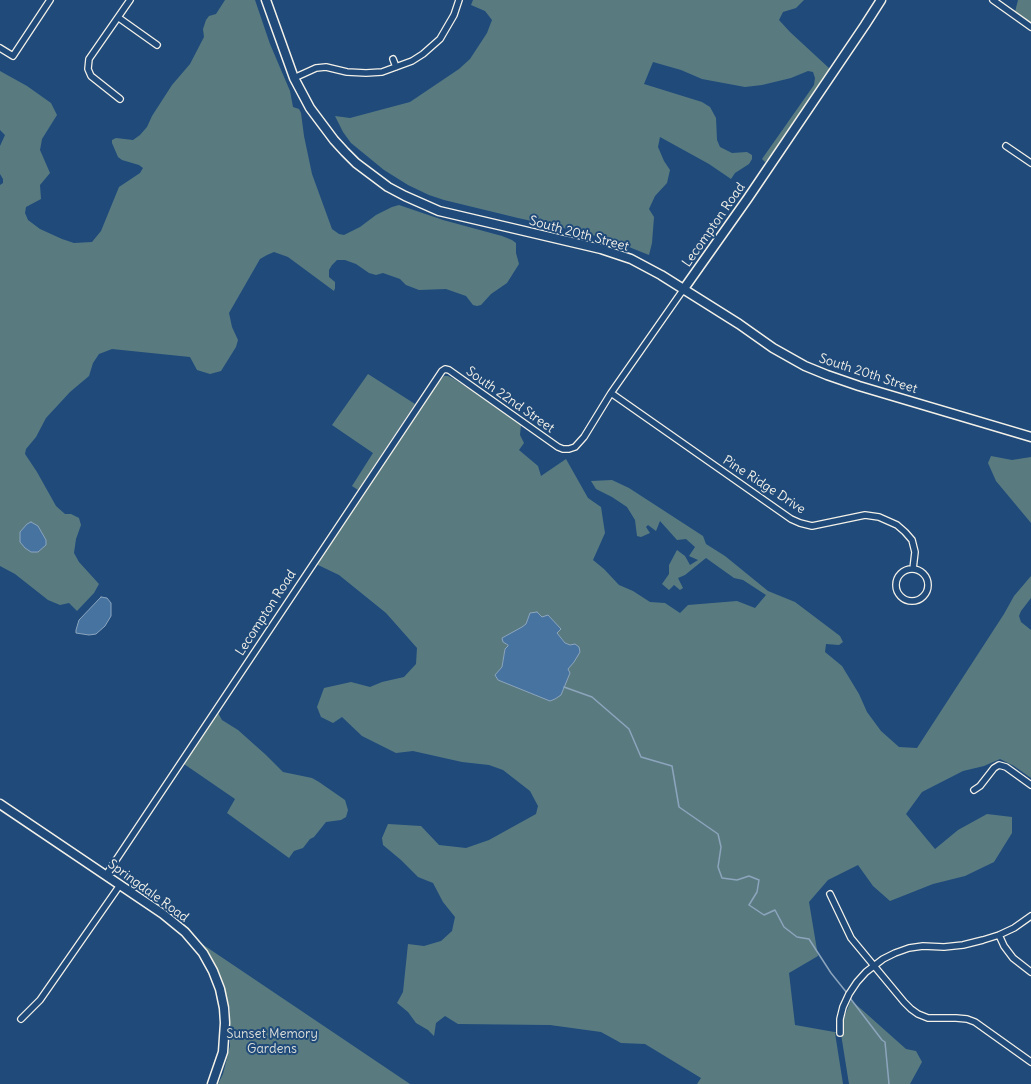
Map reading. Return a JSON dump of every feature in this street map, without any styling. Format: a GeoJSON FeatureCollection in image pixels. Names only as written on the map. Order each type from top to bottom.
{"type":"FeatureCollection","features":[{"type":"Feature","properties":{"kind":"main road","name":"South 20th Street"},"geometry":{"type":"LineString","coordinates":[[266,0],[294,78],[310,108],[345,152],[372,176],[400,193],[438,211],[601,249],[631,259],[655,272],[739,324],[773,348],[805,366],[853,384],[1031,437]]}},
{"type":"Feature","properties":{"kind":"main road","name":"Lecompton Road"},"geometry":{"type":"LineString","coordinates":[[683,290],[881,0]]}},
{"type":"Feature","properties":{"kind":"main road","name":"Springdale Road"},"geometry":{"type":"LineString","coordinates":[[0,804],[163,914],[185,932],[204,953],[220,989],[225,1023],[223,1052],[212,1084]]}},
{"type":"Feature","properties":{"kind":"street"},"geometry":{"type":"LineString","coordinates":[[0,48],[13,56],[50,0]]}},
{"type":"Feature","properties":{"kind":"street"},"geometry":{"type":"LineString","coordinates":[[120,99],[91,76],[88,69],[89,59],[119,18],[130,0]]}},
{"type":"Feature","properties":{"kind":"street"},"geometry":{"type":"LineString","coordinates":[[294,78],[316,68],[326,67],[347,72],[366,74],[382,72],[412,61],[423,54],[440,39],[451,21],[459,0]]}},
{"type":"Feature","properties":{"kind":"street"},"geometry":{"type":"LineString","coordinates":[[993,0],[1031,26]]}},
{"type":"Feature","properties":{"kind":"street"},"geometry":{"type":"LineString","coordinates":[[119,18],[157,45]]}},
{"type":"Feature","properties":{"kind":"street"},"geometry":{"type":"LineString","coordinates":[[393,59],[396,67]]}},
{"type":"Feature","properties":{"kind":"street"},"geometry":{"type":"LineString","coordinates":[[1006,146],[1031,163]]}},
{"type":"Feature","properties":{"kind":"street","name":"Lecompton Road"},"geometry":{"type":"LineString","coordinates":[[558,447],[569,449],[575,447],[584,437],[611,393],[683,290]]}},
{"type":"Feature","properties":{"kind":"street","name":"Lecompton Road"},"geometry":{"type":"LineString","coordinates":[[106,875],[442,371],[446,369],[449,370]]}},
{"type":"Feature","properties":{"kind":"street","name":"South 22nd Street"},"geometry":{"type":"LineString","coordinates":[[449,370],[558,447]]}},
{"type":"Feature","properties":{"kind":"street","name":"Pine Ridge Drive"},"geometry":{"type":"LineString","coordinates":[[611,393],[791,519],[812,526],[865,515],[879,517],[893,523],[905,532],[912,540],[916,552],[914,569]]}},
{"type":"Feature","properties":{"kind":"street"},"geometry":{"type":"LineString","coordinates":[[914,569],[925,574],[928,588],[926,593],[919,600],[909,601],[901,597],[898,593],[896,584],[899,575],[902,572],[914,569]]}},
{"type":"Feature","properties":{"kind":"street"},"geometry":{"type":"LineString","coordinates":[[974,790],[980,786],[994,768],[999,765],[1006,767],[1031,785]]}},
{"type":"Feature","properties":{"kind":"street"},"geometry":{"type":"LineString","coordinates":[[22,1019],[40,1000],[120,885]]}},
{"type":"Feature","properties":{"kind":"street"},"geometry":{"type":"LineString","coordinates":[[830,894],[851,938],[904,1002],[918,1014],[928,1018],[956,1018],[975,1022],[1031,1062]]}},
{"type":"Feature","properties":{"kind":"street"},"geometry":{"type":"LineString","coordinates":[[840,1033],[840,1019],[846,1000],[857,982],[874,965],[895,953],[909,948],[923,946],[944,947],[963,945],[999,935],[1014,928],[1031,916]]}},
{"type":"Feature","properties":{"kind":"street"},"geometry":{"type":"LineString","coordinates":[[999,935],[1004,946],[1013,958],[1031,972]]}},
{"type":"Feature","properties":{"kind":"green space"},"geometry":{"type":"Polygon","coordinates":[[[225,0],[255,0],[270,44],[290,91],[293,107],[299,109],[301,113],[312,174],[332,229],[339,234],[344,235],[360,227],[376,215],[399,205],[443,220],[512,240],[516,243],[516,253],[519,264],[507,283],[491,294],[481,305],[477,306],[473,305],[466,296],[446,289],[419,290],[406,285],[400,279],[383,273],[376,275],[369,273],[356,264],[345,260],[337,260],[329,270],[329,277],[335,282],[334,291],[288,257],[274,252],[260,259],[229,313],[232,327],[238,340],[236,347],[221,371],[210,374],[197,370],[190,357],[112,349],[99,354],[93,363],[89,376],[70,392],[46,418],[36,437],[26,449],[25,454],[56,506],[65,514],[71,514],[79,518],[81,525],[76,539],[74,553],[79,562],[99,584],[94,593],[77,611],[69,603],[60,605],[48,600],[15,574],[0,566],[0,185],[3,183],[3,179],[0,174],[0,146],[5,135],[0,130],[0,71],[27,86],[51,103],[57,115],[42,139],[40,150],[50,173],[40,185],[41,199],[26,207],[25,213],[28,220],[40,229],[62,239],[74,243],[92,242],[101,231],[119,187],[140,173],[143,168],[118,157],[112,140],[116,138],[133,140],[147,127],[152,116],[172,85],[190,64],[204,37],[203,29],[206,20],[209,16],[216,14],[225,0]]]}},
{"type":"Feature","properties":{"kind":"green space"},"geometry":{"type":"Polygon","coordinates":[[[473,0],[804,0],[796,8],[783,12],[779,20],[830,69],[765,162],[762,159],[814,85],[815,78],[813,72],[808,71],[791,78],[762,85],[745,87],[702,79],[681,70],[653,62],[644,84],[702,102],[710,107],[716,118],[717,140],[720,147],[732,153],[747,152],[752,155],[752,159],[749,164],[735,173],[731,179],[709,164],[660,137],[658,147],[670,170],[667,183],[655,196],[649,209],[654,217],[652,243],[649,255],[600,237],[444,200],[429,195],[408,185],[384,170],[351,143],[343,132],[335,116],[350,118],[410,102],[459,69],[470,59],[487,33],[492,20],[485,11],[471,5],[473,0]]]}},
{"type":"Feature","properties":{"kind":"green space"},"geometry":{"type":"Polygon","coordinates":[[[1018,0],[1031,0],[1031,23],[1015,12],[1018,0]]]}},
{"type":"Feature","properties":{"kind":"green space"},"geometry":{"type":"Polygon","coordinates":[[[368,374],[415,404],[358,490],[352,486],[373,453],[332,425],[368,374]]]}},
{"type":"Feature","properties":{"kind":"green space"},"geometry":{"type":"Polygon","coordinates":[[[444,376],[448,376],[496,406],[521,425],[520,435],[524,443],[519,450],[538,466],[541,476],[566,459],[588,498],[601,507],[605,533],[593,560],[619,585],[633,591],[650,602],[665,603],[680,613],[688,605],[737,601],[755,608],[766,595],[743,580],[734,578],[706,558],[685,575],[678,578],[683,588],[680,590],[674,585],[669,590],[662,584],[669,574],[669,565],[677,550],[685,556],[690,565],[698,560],[689,556],[695,547],[686,539],[677,540],[660,521],[656,531],[648,525],[646,527],[650,533],[641,537],[637,536],[635,520],[627,507],[596,489],[591,481],[612,480],[629,488],[703,536],[706,544],[725,556],[768,591],[795,602],[840,636],[843,642],[839,645],[826,644],[825,652],[842,666],[859,694],[867,712],[881,731],[899,747],[917,748],[1004,614],[1014,596],[1031,576],[1031,598],[1019,616],[1021,622],[1031,630],[1031,778],[1014,766],[1000,759],[984,766],[963,771],[922,792],[906,814],[935,849],[958,830],[987,814],[1012,817],[1012,833],[994,862],[965,876],[933,884],[890,901],[873,886],[858,865],[828,880],[809,902],[818,956],[789,973],[795,1025],[840,1033],[842,1023],[851,1000],[906,1049],[916,1051],[922,1062],[910,1084],[849,1084],[841,1034],[835,1033],[843,1084],[697,1084],[701,1078],[645,1044],[621,1043],[601,1032],[550,1025],[458,1024],[445,1016],[436,1023],[434,1036],[428,1030],[416,1023],[408,1012],[397,1003],[403,992],[408,944],[424,946],[441,941],[452,931],[455,917],[443,902],[433,883],[418,877],[383,845],[382,838],[388,824],[421,826],[439,845],[466,848],[489,840],[536,814],[538,806],[530,791],[503,770],[489,765],[462,762],[413,751],[396,753],[362,736],[342,717],[333,723],[321,717],[317,707],[324,688],[351,682],[370,687],[382,682],[404,677],[416,664],[417,648],[386,613],[339,575],[316,564],[434,388],[444,376]],[[526,624],[519,630],[502,638],[508,646],[505,649],[502,667],[496,675],[570,674],[568,669],[574,662],[570,645],[565,643],[557,633],[561,629],[526,624]]]}},
{"type":"Feature","properties":{"kind":"green space"},"geometry":{"type":"Polygon","coordinates":[[[991,456],[1012,460],[1031,457],[1031,523],[996,481],[988,463],[991,456]]]}},
{"type":"Feature","properties":{"kind":"green space"},"geometry":{"type":"Polygon","coordinates":[[[218,713],[222,720],[238,730],[283,772],[312,778],[345,800],[348,810],[346,817],[341,820],[326,822],[303,848],[294,851],[289,858],[227,813],[235,799],[184,764],[218,713]]]}},
{"type":"Feature","properties":{"kind":"green space","name":"Sunset Memory Gardens"},"geometry":{"type":"Polygon","coordinates":[[[202,944],[410,1084],[218,1084],[223,1074],[230,1046],[230,1009],[221,979],[202,944]]]}},
{"type":"Feature","properties":{"kind":"water"},"geometry":{"type":"Polygon","coordinates":[[[31,522],[38,526],[46,540],[46,545],[38,552],[31,552],[20,542],[20,532],[27,524],[31,522]]]}},
{"type":"Feature","properties":{"kind":"water"},"geometry":{"type":"Polygon","coordinates":[[[101,597],[107,598],[111,603],[111,616],[105,626],[96,634],[89,635],[76,633],[79,620],[101,597]]]}},
{"type":"Feature","properties":{"kind":"water"},"geometry":{"type":"Polygon","coordinates":[[[537,612],[542,617],[548,615],[561,629],[557,633],[565,643],[570,645],[575,644],[579,647],[580,652],[568,669],[570,673],[561,695],[550,701],[498,680],[495,675],[502,667],[505,649],[508,646],[503,642],[502,638],[526,624],[530,613],[537,612]]]}},
{"type":"Feature","properties":{"kind":"waterway"},"geometry":{"type":"LineString","coordinates":[[564,687],[592,697],[629,729],[641,757],[672,766],[679,807],[718,834],[721,847],[718,867],[722,878],[737,880],[749,876],[759,880],[757,892],[749,905],[764,915],[775,910],[784,927],[797,937],[809,939],[831,973],[847,993]]}},
{"type":"Feature","properties":{"kind":"waterway"},"geometry":{"type":"LineString","coordinates":[[850,998],[885,1042],[889,1084]]}}]}
